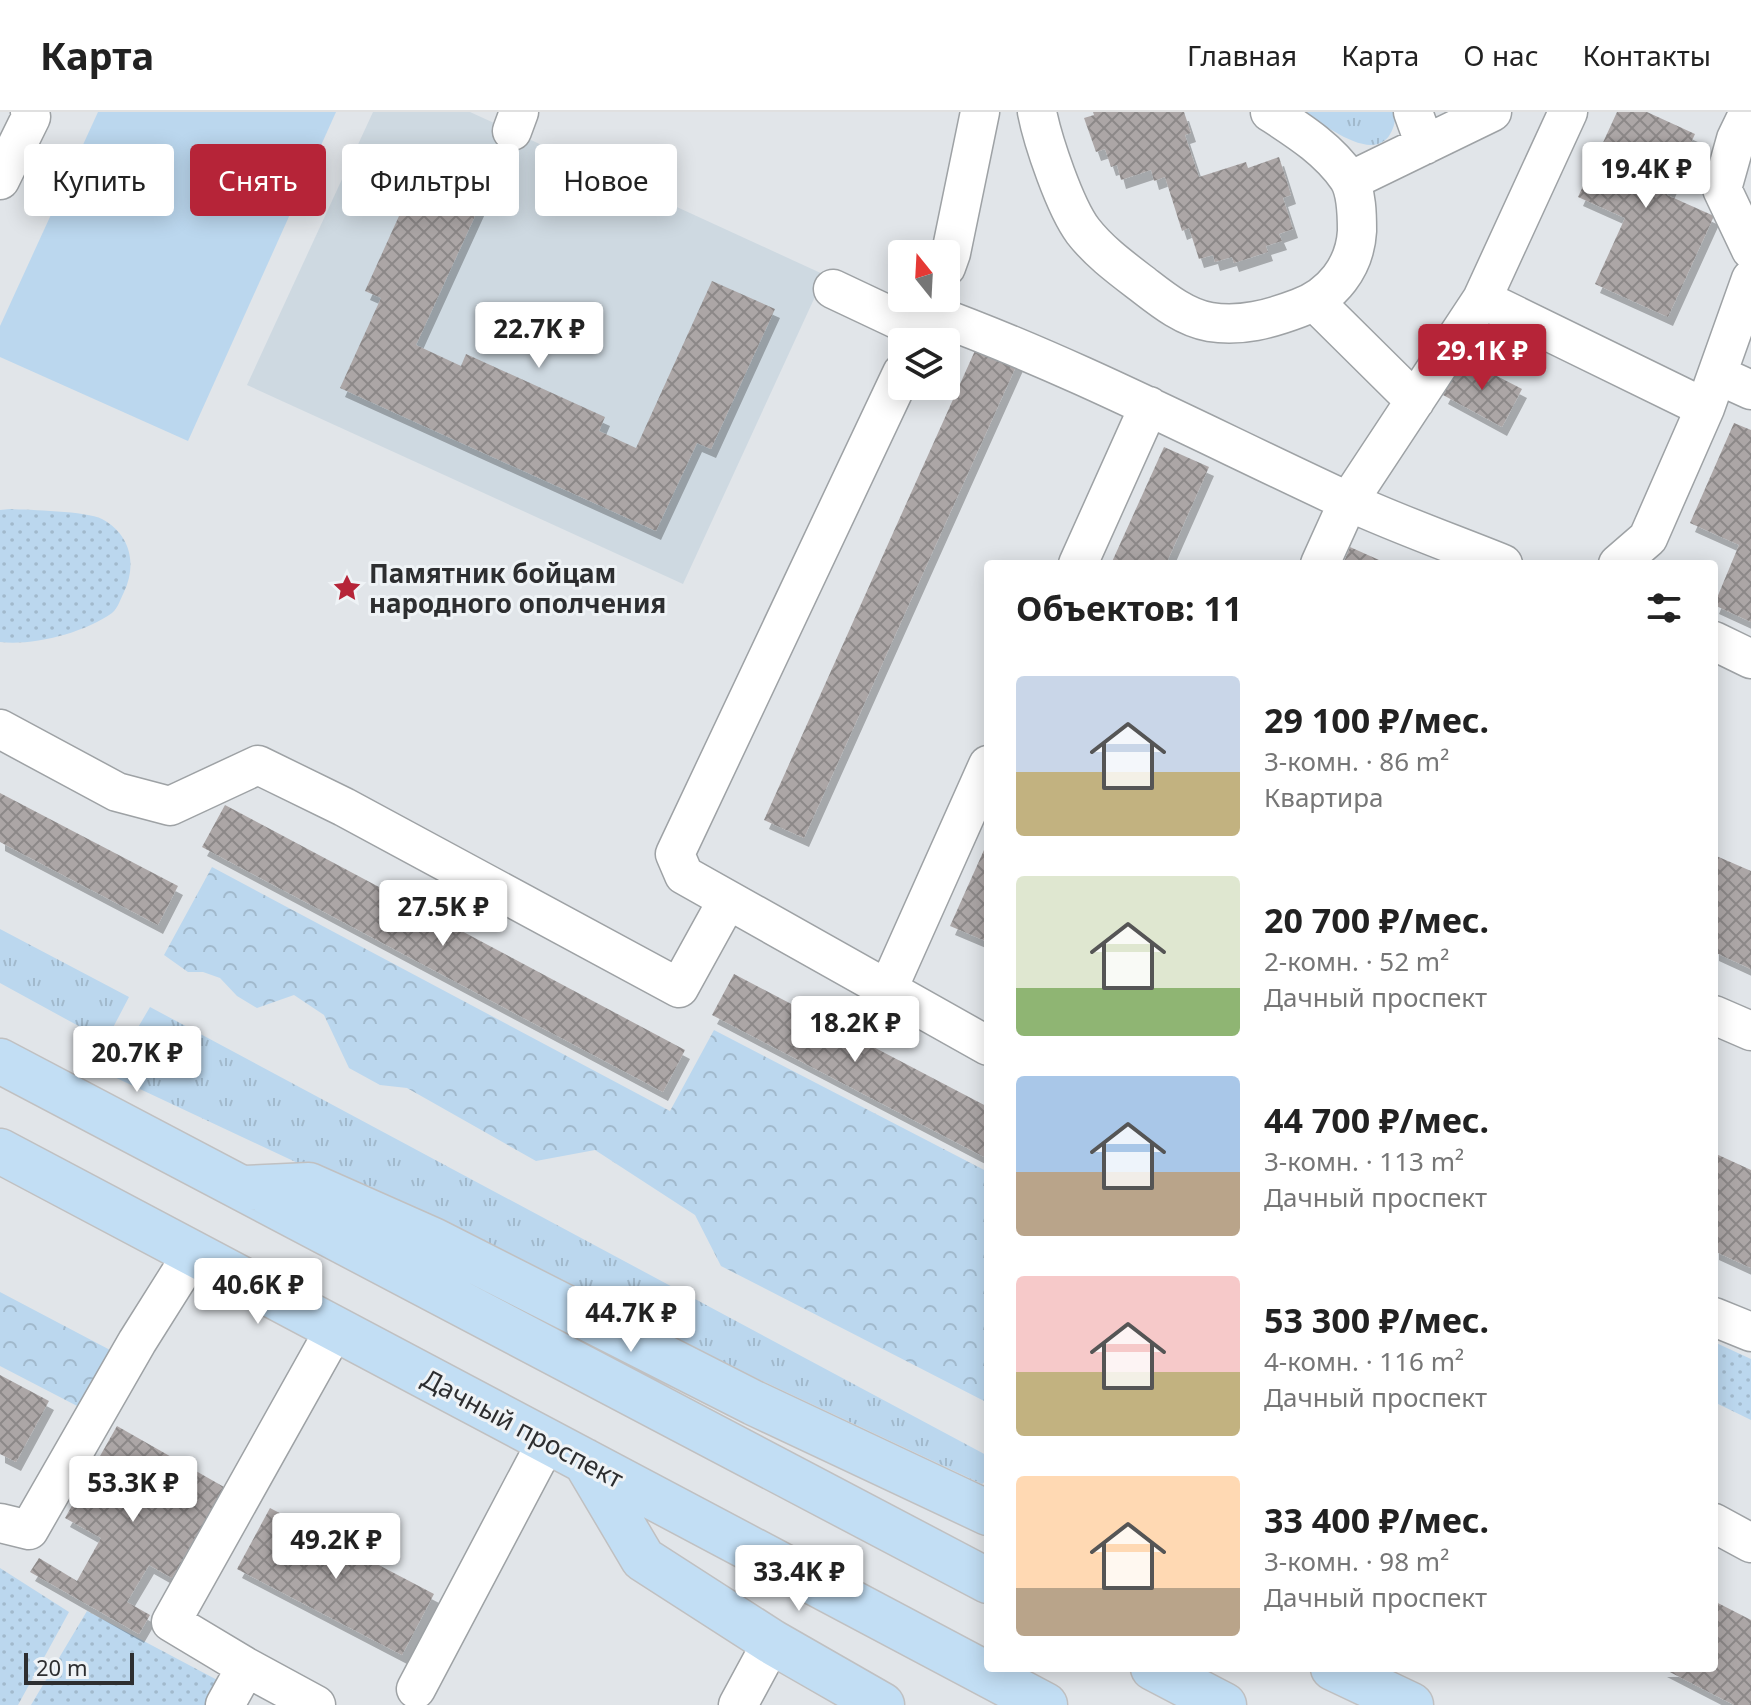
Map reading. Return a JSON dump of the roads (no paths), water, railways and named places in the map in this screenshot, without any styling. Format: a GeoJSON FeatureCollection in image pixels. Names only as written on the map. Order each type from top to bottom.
{"type":"FeatureCollection","features":[{"type":"Feature","properties":{"kind":"main road"},"geometry":{"type":"LineString","coordinates":[[0,1061],[984,1579]]}},
{"type":"Feature","properties":{"kind":"main road","name":"Дачный проспект"},"geometry":{"type":"LineString","coordinates":[[0,1151],[1045,1705]]}},
{"type":"Feature","properties":{"kind":"main road"},"geometry":{"type":"LineString","coordinates":[[242,1188],[309,1185],[433,1240],[754,1403],[984,1511]]}},
{"type":"Feature","properties":{"kind":"main road"},"geometry":{"type":"LineString","coordinates":[[585,1461],[643,1559],[772,1642],[882,1705]]}},
{"type":"Feature","properties":{"kind":"main road"},"geometry":{"type":"LineString","coordinates":[[1161,1672],[1209,1697]]}},
{"type":"Feature","properties":{"kind":"main road"},"geometry":{"type":"LineString","coordinates":[[1341,1672],[1411,1705]]}},
{"type":"Feature","properties":{"kind":"lane"},"geometry":{"type":"LineString","coordinates":[[0,180],[31,117],[30,112]]}},
{"type":"Feature","properties":{"kind":"lane"},"geometry":{"type":"LineString","coordinates":[[954,240],[980,112]]}},
{"type":"Feature","properties":{"kind":"lane"},"geometry":{"type":"LineString","coordinates":[[1037,112],[1068,202],[1080,227],[1096,247],[1170,306],[1207,322],[1244,324],[1315,302],[1343,276],[1356,249],[1357,214],[1350,181],[1316,142],[1270,112]]}},
{"type":"Feature","properties":{"kind":"lane"},"geometry":{"type":"LineString","coordinates":[[1350,181],[1419,129],[1492,112]]}},
{"type":"Feature","properties":{"kind":"lane"},"geometry":{"type":"LineString","coordinates":[[1322,560],[1348,502],[1482,299],[1568,112]]}},
{"type":"Feature","properties":{"kind":"lane"},"geometry":{"type":"LineString","coordinates":[[1749,112],[1736,139],[1722,189],[1751,250]]}},
{"type":"Feature","properties":{"kind":"lane"},"geometry":{"type":"LineString","coordinates":[[1628,560],[1651,551],[1725,391],[1751,279]]}},
{"type":"Feature","properties":{"kind":"lane"},"geometry":{"type":"LineString","coordinates":[[833,289],[926,321],[990,335],[1149,406],[1348,502],[1493,560]]}},
{"type":"Feature","properties":{"kind":"lane"},"geometry":{"type":"LineString","coordinates":[[1482,299],[1725,391]]}},
{"type":"Feature","properties":{"kind":"lane"},"geometry":{"type":"LineString","coordinates":[[1315,302],[1415,401]]}},
{"type":"Feature","properties":{"kind":"lane"},"geometry":{"type":"LineString","coordinates":[[889,400],[675,854],[684,875],[984,1044]]}},
{"type":"Feature","properties":{"kind":"lane"},"geometry":{"type":"LineString","coordinates":[[1080,560],[1149,406]]}},
{"type":"Feature","properties":{"kind":"lane"},"geometry":{"type":"LineString","coordinates":[[1718,643],[1751,659]]}},
{"type":"Feature","properties":{"kind":"lane"},"geometry":{"type":"LineString","coordinates":[[0,729],[117,792],[170,806],[258,765],[344,807],[679,988],[727,901]]}},
{"type":"Feature","properties":{"kind":"lane"},"geometry":{"type":"LineString","coordinates":[[887,991],[984,774]]}},
{"type":"Feature","properties":{"kind":"lane"},"geometry":{"type":"LineString","coordinates":[[1718,1017],[1751,1031]]}},
{"type":"Feature","properties":{"kind":"lane"},"geometry":{"type":"LineString","coordinates":[[0,1523],[29,1530],[137,1342],[193,1253]]}},
{"type":"Feature","properties":{"kind":"lane"},"geometry":{"type":"LineString","coordinates":[[1718,1319],[1751,1332]]}},
{"type":"Feature","properties":{"kind":"lane"},"geometry":{"type":"LineString","coordinates":[[316,1705],[171,1622],[165,1599],[335,1329]]}},
{"type":"Feature","properties":{"kind":"lane"},"geometry":{"type":"LineString","coordinates":[[422,1700],[547,1441]]}},
{"type":"Feature","properties":{"kind":"lane"},"geometry":{"type":"LineString","coordinates":[[1718,1525],[1751,1543]]}},
{"type":"Feature","properties":{"kind":"lane"},"geometry":{"type":"LineString","coordinates":[[738,1705],[772,1642]]}},
{"type":"Feature","properties":{"kind":"lane"},"geometry":{"type":"LineString","coordinates":[[225,1705],[246,1667]]}},
{"type":"Feature","properties":{"kind":"place","name":"Памятник бойцам народного ополчения"},"geometry":{"type":"Point","coordinates":[347,588]}}]}
